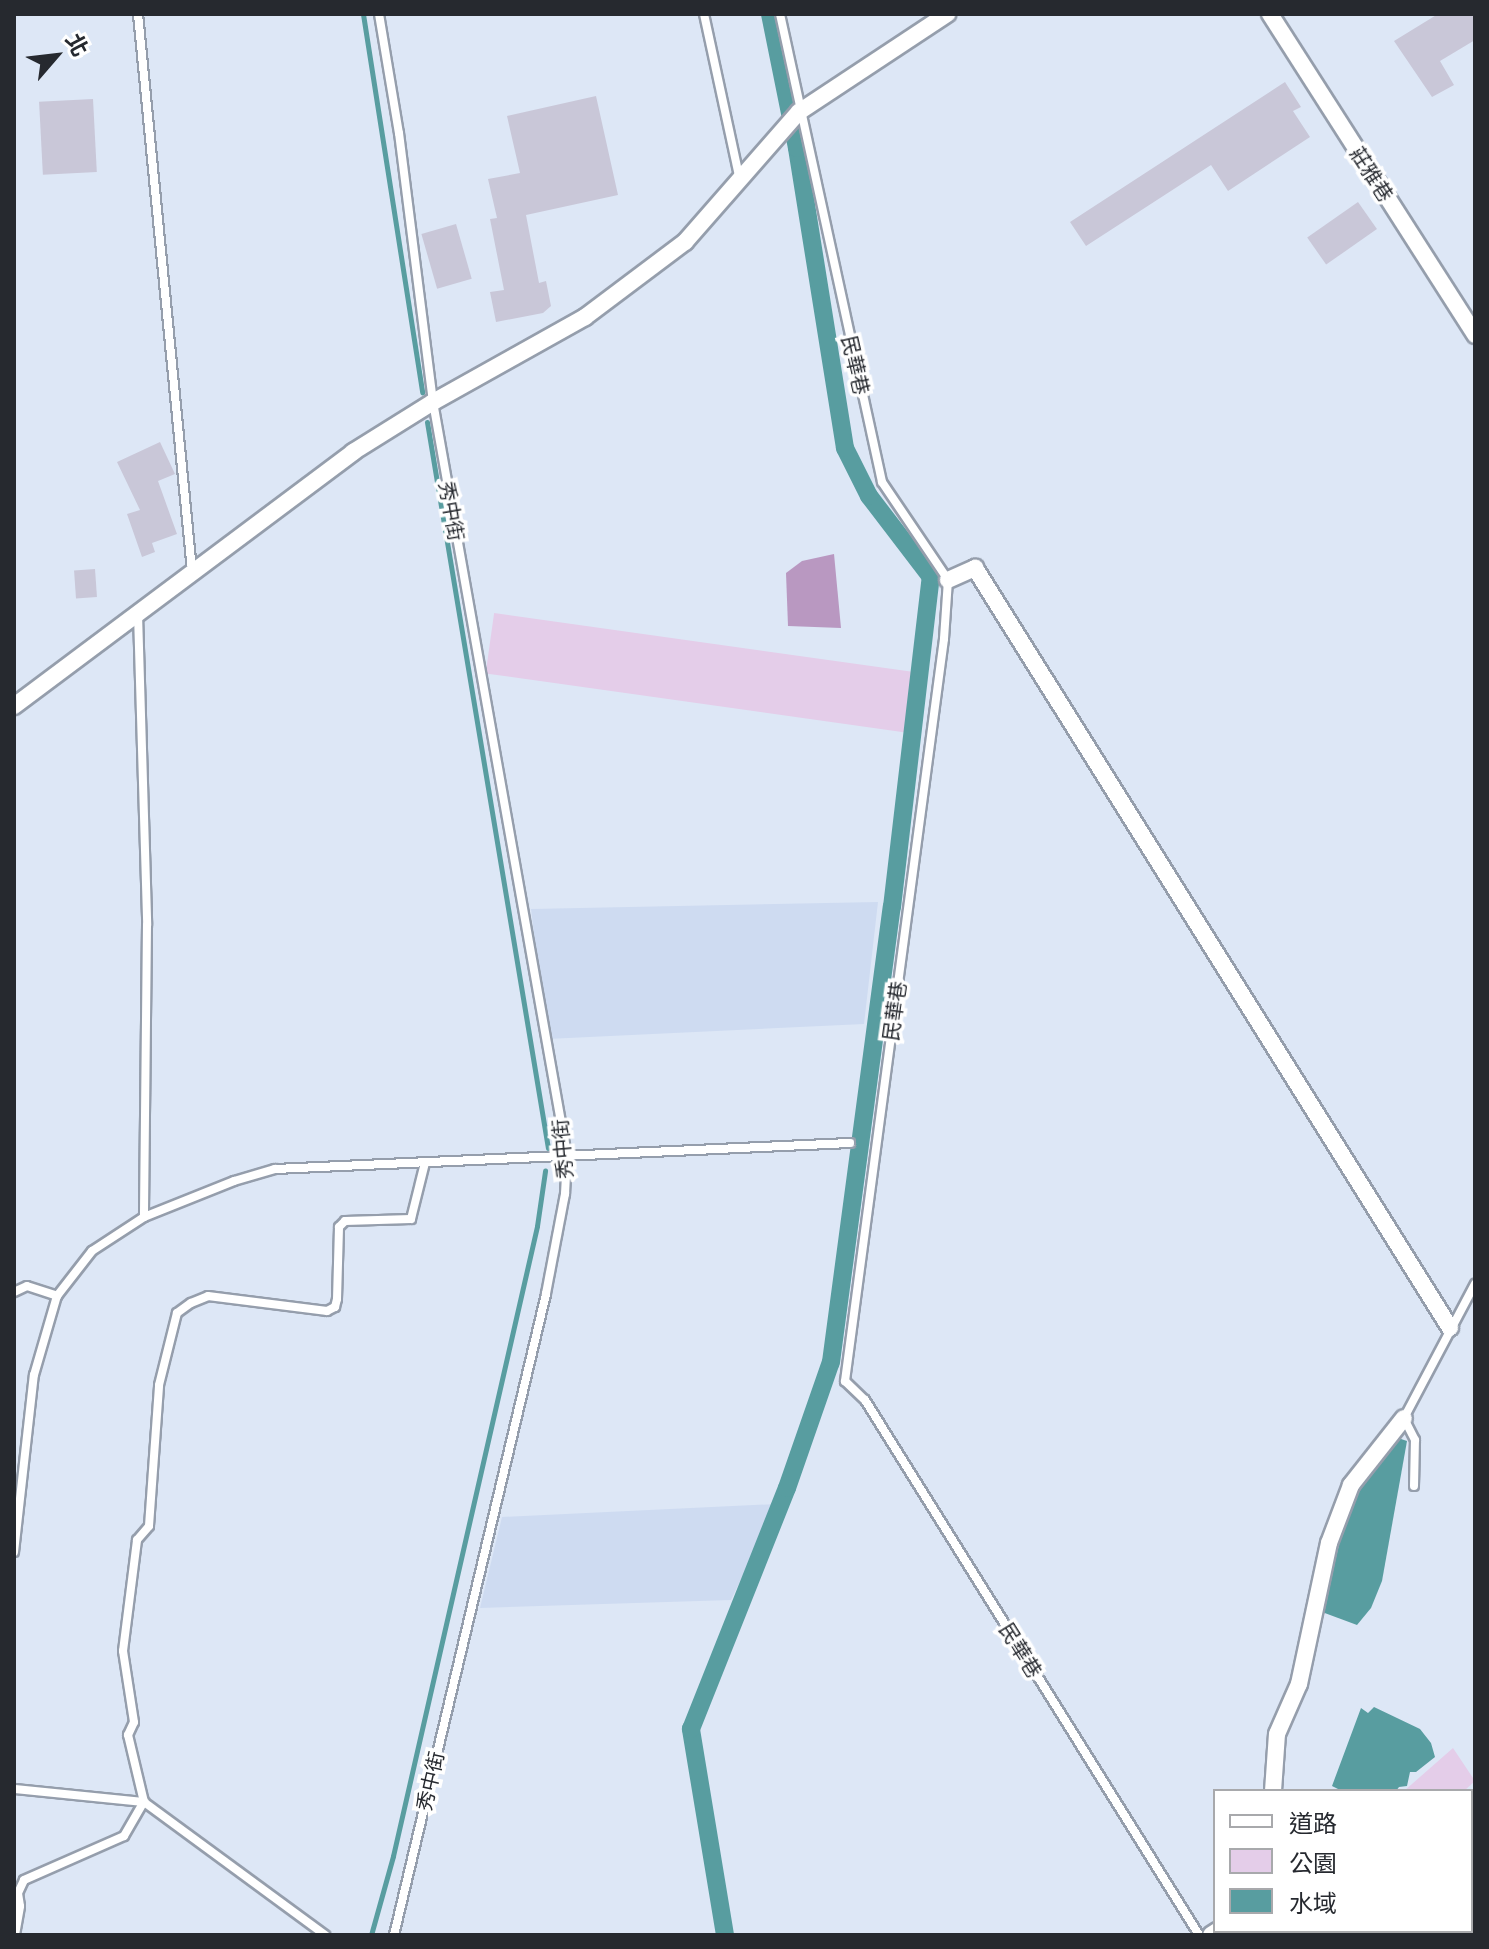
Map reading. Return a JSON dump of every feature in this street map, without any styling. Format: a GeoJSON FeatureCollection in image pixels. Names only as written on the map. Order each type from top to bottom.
{"type":"FeatureCollection","features":[{"type":"Feature","properties":{"kind":"street"},"geometry":{"type":"LineString","coordinates":[[14,706],[353,452],[433,402],[585,317],[685,242],[799,112],[947,14]]}},
{"type":"Feature","properties":{"kind":"street","name":"莊雅巷"},"geometry":{"type":"LineString","coordinates":[[1270,14],[1475,335]]}},
{"type":"Feature","properties":{"kind":"street"},"geometry":{"type":"LineString","coordinates":[[948,580],[975,568],[1450,1328]]}},
{"type":"Feature","properties":{"kind":"street"},"geometry":{"type":"LineString","coordinates":[[1273,1789],[1277,1734],[1299,1684],[1329,1543],[1351,1485],[1404,1418]]}},
{"type":"Feature","properties":{"kind":"lane"},"geometry":{"type":"LineString","coordinates":[[138,14],[192,573]]}},
{"type":"Feature","properties":{"kind":"lane","name":"秀中街"},"geometry":{"type":"LineString","coordinates":[[379,14],[399,133],[433,402],[567,1156],[565,1194],[546,1294],[394,1935]]}},
{"type":"Feature","properties":{"kind":"lane"},"geometry":{"type":"LineString","coordinates":[[704,14],[740,181]]}},
{"type":"Feature","properties":{"kind":"lane","name":"民華巷"},"geometry":{"type":"LineString","coordinates":[[780,14],[882,482],[948,580],[944,639],[845,1381],[865,1400],[1199,1935]]}},
{"type":"Feature","properties":{"kind":"lane"},"geometry":{"type":"LineString","coordinates":[[137,614],[141,614],[147,925],[144,1217]]}},
{"type":"Feature","properties":{"kind":"lane"},"geometry":{"type":"LineString","coordinates":[[14,1552],[34,1375],[57,1296],[92,1251],[144,1217],[234,1181],[275,1169],[850,1143]]}},
{"type":"Feature","properties":{"kind":"lane"},"geometry":{"type":"LineString","coordinates":[[15,1935],[20,1906],[18,1893],[24,1880],[124,1836],[144,1802],[128,1735],[134,1722],[123,1651],[137,1540],[149,1526],[159,1385],[177,1313],[208,1296],[327,1311],[335,1307],[339,1227],[345,1221],[411,1219],[425,1163]]}},
{"type":"Feature","properties":{"kind":"lane"},"geometry":{"type":"LineString","coordinates":[[1414,1486],[1415,1440],[1404,1418],[1475,1284]]}},
{"type":"Feature","properties":{"kind":"lane"},"geometry":{"type":"LineString","coordinates":[[14,1292],[27,1286],[57,1296]]}},
{"type":"Feature","properties":{"kind":"lane"},"geometry":{"type":"LineString","coordinates":[[14,1789],[144,1802],[325,1935]]}},
{"type":"Feature","properties":{"kind":"shaded area"},"geometry":{"type":"Polygon","coordinates":[[[834,554],[841,628],[788,626],[786,573],[802,561],[834,554]]]}},
{"type":"Feature","properties":{"kind":"shaded area"},"geometry":{"type":"Polygon","coordinates":[[[878,902],[864,1024],[547,1039],[531,909],[878,902]]]}},
{"type":"Feature","properties":{"kind":"shaded area"},"geometry":{"type":"Polygon","coordinates":[[[777,1504],[731,1600],[480,1608],[502,1517],[777,1504]]]}},
{"type":"Feature","properties":{"kind":"shaded area"},"geometry":{"type":"Polygon","coordinates":[[[1295,1933],[1437,1933],[1437,1935],[1295,1933]]]}},
{"type":"Feature","properties":{"kind":"green space"},"geometry":{"type":"Polygon","coordinates":[[[494,613],[914,672],[906,732],[486,673],[494,613]]]}},
{"type":"Feature","properties":{"kind":"green space"},"geometry":{"type":"Polygon","coordinates":[[[1453,1748],[1475,1781],[1466,1789],[1406,1789],[1453,1748]]]}},
{"type":"Feature","properties":{"kind":"water"},"geometry":{"type":"Polygon","coordinates":[[[1398,1438],[1407,1441],[1382,1581],[1371,1608],[1357,1625],[1322,1612],[1342,1533],[1361,1487],[1398,1438]]]}},
{"type":"Feature","properties":{"kind":"water"},"geometry":{"type":"Polygon","coordinates":[[[1374,1707],[1420,1729],[1431,1743],[1435,1757],[1416,1772],[1410,1772],[1407,1786],[1398,1789],[1338,1789],[1332,1786],[1361,1708],[1368,1713],[1374,1707]]]}},
{"type":"Feature","properties":{"kind":"building"},"geometry":{"type":"Polygon","coordinates":[[[1438,14],[1475,14],[1475,40],[1440,61],[1454,85],[1432,97],[1394,41],[1438,14]]]}},
{"type":"Feature","properties":{"kind":"building"},"geometry":{"type":"Polygon","coordinates":[[[1285,82],[1301,107],[1293,111],[1310,137],[1228,191],[1211,165],[1086,246],[1070,222],[1285,82]]]}},
{"type":"Feature","properties":{"kind":"building"},"geometry":{"type":"Polygon","coordinates":[[[596,96],[618,195],[526,215],[539,283],[546,281],[551,306],[543,313],[496,322],[490,292],[504,290],[490,219],[497,218],[488,179],[520,173],[507,116],[596,96]]]}},
{"type":"Feature","properties":{"kind":"building"},"geometry":{"type":"Polygon","coordinates":[[[93,99],[97,172],[43,175],[39,102],[93,99]]]}},
{"type":"Feature","properties":{"kind":"building"},"geometry":{"type":"Polygon","coordinates":[[[1358,202],[1377,229],[1326,265],[1307,238],[1358,202]]]}},
{"type":"Feature","properties":{"kind":"building"},"geometry":{"type":"Polygon","coordinates":[[[456,224],[472,279],[437,289],[421,234],[456,224]]]}},
{"type":"Feature","properties":{"kind":"building"},"geometry":{"type":"Polygon","coordinates":[[[160,442],[175,474],[158,481],[177,534],[152,543],[155,552],[142,557],[127,514],[140,510],[117,462],[160,442]]]}},
{"type":"Feature","properties":{"kind":"building"},"geometry":{"type":"Polygon","coordinates":[[[95,569],[97,597],[76,598],[74,570],[95,569]]]}},
{"type":"Feature","properties":{"kind":"waterway"},"geometry":{"type":"LineString","coordinates":[[363,14],[422,392]]}},
{"type":"Feature","properties":{"kind":"waterway"},"geometry":{"type":"LineString","coordinates":[[725,1935],[691,1729],[787,1488],[831,1362],[892,907],[931,577],[869,496],[845,448],[797,148],[770,14]]}},
{"type":"Feature","properties":{"kind":"waterway"},"geometry":{"type":"LineString","coordinates":[[427,422],[548,1148]]}},
{"type":"Feature","properties":{"kind":"waterway"},"geometry":{"type":"LineString","coordinates":[[371,1935],[393,1856],[537,1226],[545,1171]]}}]}
